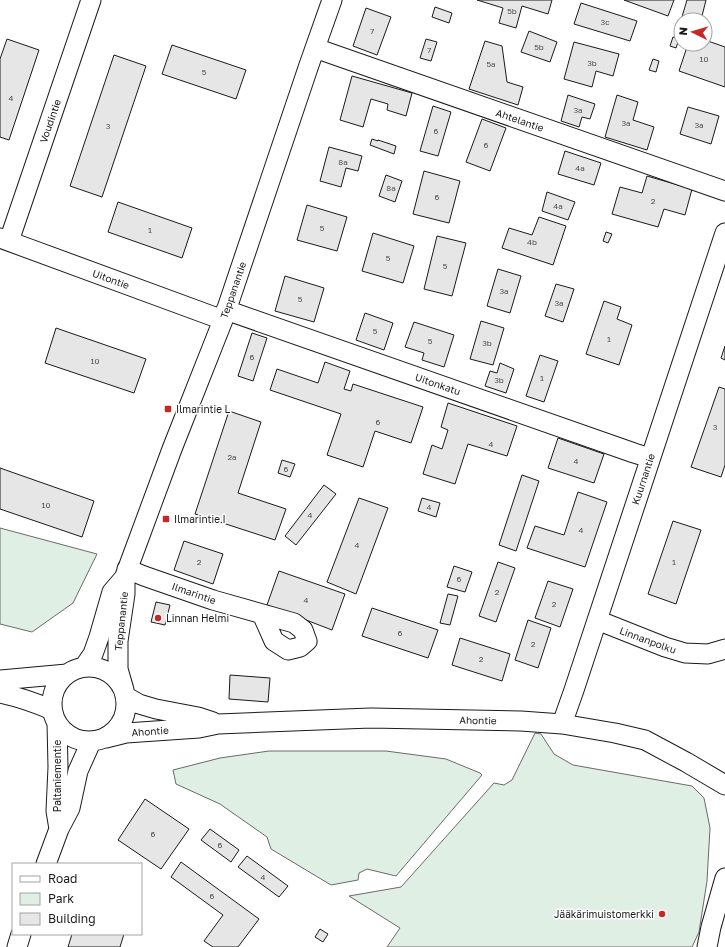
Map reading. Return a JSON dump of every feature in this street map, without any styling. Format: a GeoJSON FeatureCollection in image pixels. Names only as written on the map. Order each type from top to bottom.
{"type":"FeatureCollection","features":[{"type":"Feature","properties":{"kind":"street","name":"Voudintie"},"geometry":{"type":"LineString","coordinates":[[4,240],[92,0]]}},
{"type":"Feature","properties":{"kind":"street","name":"Teppanantie"},"geometry":{"type":"LineString","coordinates":[[75,671],[93,654],[112,592],[126,573],[224,315],[332,0]]}},
{"type":"Feature","properties":{"kind":"street","name":"Ahtelantie"},"geometry":{"type":"LineString","coordinates":[[315,48],[725,191]]}},
{"type":"Feature","properties":{"kind":"street","name":"Kuurnantie"},"geometry":{"type":"LineString","coordinates":[[562,724],[725,233]]}},
{"type":"Feature","properties":{"kind":"street","name":"Uitontie"},"geometry":{"type":"LineString","coordinates":[[4,240],[224,315]]}},
{"type":"Feature","properties":{"kind":"street","name":"Uitonkatu"},"geometry":{"type":"LineString","coordinates":[[224,315],[650,458]]}},
{"type":"Feature","properties":{"kind":"street","name":"Teppanantie"},"geometry":{"type":"LineString","coordinates":[[125,693],[118,669],[118,641],[125,594],[126,573]]}},
{"type":"Feature","properties":{"kind":"street","name":"Ilmarintie"},"geometry":{"type":"LineString","coordinates":[[126,573],[144,576],[213,600],[262,614]]}},
{"type":"Feature","properties":{"kind":"street","name":"Linnanpolku"},"geometry":{"type":"LineString","coordinates":[[596,620],[665,647],[685,653],[708,654],[725,649]]}},
{"type":"Feature","properties":{"kind":"street"},"geometry":{"type":"LineString","coordinates":[[0,680],[75,671],[90,667],[110,673],[118,681],[125,693],[125,714],[121,724],[114,732],[98,740],[81,741],[71,737],[63,731],[55,717],[52,704],[53,694],[63,677],[75,671]]}},
{"type":"Feature","properties":{"kind":"street"},"geometry":{"type":"LineString","coordinates":[[0,693],[22,698],[38,704],[55,717]]}},
{"type":"Feature","properties":{"kind":"street","name":"Ahontie"},"geometry":{"type":"LineString","coordinates":[[125,693],[139,704],[156,709],[198,717],[218,724]]}},
{"type":"Feature","properties":{"kind":"street","name":"Paltaniementie"},"geometry":{"type":"LineString","coordinates":[[55,717],[58,767],[56,812],[59,829]]}},
{"type":"Feature","properties":{"kind":"street","name":"Ahontie"},"geometry":{"type":"LineString","coordinates":[[98,740],[126,733],[199,728],[218,724],[371,718],[521,721],[562,724],[645,740],[725,785]]}},
{"type":"Feature","properties":{"kind":"street","name":"Paltaniementie"},"geometry":{"type":"LineString","coordinates":[[46,863],[59,829],[70,808],[78,771],[98,740]]}},
{"type":"Feature","properties":{"kind":"street"},"geometry":{"type":"LineString","coordinates":[[707,947],[725,878]]}},
{"type":"Feature","properties":{"kind":"street"},"geometry":{"type":"LineString","coordinates":[[17,947],[22,935]]}},
{"type":"Feature","properties":{"kind":"green space"},"geometry":{"type":"Polygon","coordinates":[[[0,528],[97,554],[73,603],[32,632],[0,624],[0,528]]]}},
{"type":"Feature","properties":{"kind":"green space"},"geometry":{"type":"Polygon","coordinates":[[[535,733],[541,734],[554,754],[573,765],[692,786],[704,798],[710,828],[707,881],[699,932],[692,947],[387,947],[400,928],[349,896],[401,887],[494,783],[504,785],[512,780],[535,733]]]}},
{"type":"Feature","properties":{"kind":"green space"},"geometry":{"type":"Polygon","coordinates":[[[269,751],[386,751],[446,759],[482,775],[396,876],[367,869],[359,873],[358,880],[331,885],[271,849],[267,837],[220,804],[176,784],[173,770],[220,758],[269,751]]]}},
{"type":"Feature","properties":{"kind":"building"},"geometry":{"type":"Polygon","coordinates":[[[477,0],[552,0],[548,14],[522,6],[516,28],[499,23],[503,8],[477,0]]]}},
{"type":"Feature","properties":{"kind":"building"},"geometry":{"type":"Polygon","coordinates":[[[624,0],[674,0],[668,16],[624,0]]]}},
{"type":"Feature","properties":{"kind":"building"},"geometry":{"type":"Polygon","coordinates":[[[687,0],[706,0],[703,12],[683,12],[687,0]]]}},
{"type":"Feature","properties":{"kind":"building"},"geometry":{"type":"Polygon","coordinates":[[[581,3],[637,21],[630,41],[574,24],[581,3]]]}},
{"type":"Feature","properties":{"kind":"building"},"geometry":{"type":"Polygon","coordinates":[[[435,7],[452,13],[449,23],[432,17],[435,7]]]}},
{"type":"Feature","properties":{"kind":"building"},"geometry":{"type":"Polygon","coordinates":[[[366,8],[391,17],[377,55],[353,46],[366,8]]]}},
{"type":"Feature","properties":{"kind":"building"},"geometry":{"type":"Polygon","coordinates":[[[529,31],[557,42],[550,62],[521,52],[529,31]]]}},
{"type":"Feature","properties":{"kind":"building"},"geometry":{"type":"Polygon","coordinates":[[[673,37],[673,47],[670,46],[673,37]]]}},
{"type":"Feature","properties":{"kind":"building"},"geometry":{"type":"Polygon","coordinates":[[[7,39],[39,50],[9,140],[0,137],[0,59],[7,39]]]}},
{"type":"Feature","properties":{"kind":"building"},"geometry":{"type":"Polygon","coordinates":[[[426,39],[437,42],[431,61],[420,58],[426,39]]]}},
{"type":"Feature","properties":{"kind":"building"},"geometry":{"type":"Polygon","coordinates":[[[485,41],[502,46],[507,82],[523,87],[518,105],[469,89],[485,41]]]}},
{"type":"Feature","properties":{"kind":"building"},"geometry":{"type":"Polygon","coordinates":[[[574,42],[619,54],[613,76],[596,71],[592,87],[564,79],[574,42]]]}},
{"type":"Feature","properties":{"kind":"building"},"geometry":{"type":"Polygon","coordinates":[[[713,43],[725,47],[725,87],[679,71],[685,52],[713,52],[713,43]]]}},
{"type":"Feature","properties":{"kind":"building"},"geometry":{"type":"Polygon","coordinates":[[[172,45],[246,70],[236,99],[162,74],[172,45]]]}},
{"type":"Feature","properties":{"kind":"building"},"geometry":{"type":"Polygon","coordinates":[[[114,55],[146,66],[102,197],[70,186],[114,55]]]}},
{"type":"Feature","properties":{"kind":"building"},"geometry":{"type":"Polygon","coordinates":[[[653,59],[659,61],[656,72],[649,70],[653,59]]]}},
{"type":"Feature","properties":{"kind":"building"},"geometry":{"type":"Polygon","coordinates":[[[352,76],[412,93],[406,116],[387,110],[388,104],[371,99],[363,127],[340,120],[352,76]]]}},
{"type":"Feature","properties":{"kind":"building"},"geometry":{"type":"Polygon","coordinates":[[[568,95],[595,104],[590,119],[582,117],[579,127],[561,121],[568,95]]]}},
{"type":"Feature","properties":{"kind":"building"},"geometry":{"type":"Polygon","coordinates":[[[617,95],[638,102],[633,120],[654,127],[647,150],[605,137],[617,95]]]}},
{"type":"Feature","properties":{"kind":"building"},"geometry":{"type":"Polygon","coordinates":[[[433,106],[451,112],[438,156],[420,151],[433,106]]]}},
{"type":"Feature","properties":{"kind":"building"},"geometry":{"type":"Polygon","coordinates":[[[688,107],[719,116],[711,144],[680,134],[688,107]]]}},
{"type":"Feature","properties":{"kind":"building"},"geometry":{"type":"Polygon","coordinates":[[[482,119],[506,128],[490,171],[466,162],[482,119]]]}},
{"type":"Feature","properties":{"kind":"building"},"geometry":{"type":"Polygon","coordinates":[[[372,139],[396,146],[394,154],[370,145],[372,139]]]}},
{"type":"Feature","properties":{"kind":"building"},"geometry":{"type":"Polygon","coordinates":[[[329,147],[362,156],[358,171],[346,168],[341,187],[320,181],[329,147]]]}},
{"type":"Feature","properties":{"kind":"building"},"geometry":{"type":"Polygon","coordinates":[[[565,151],[601,163],[594,185],[558,174],[565,151]]]}},
{"type":"Feature","properties":{"kind":"building"},"geometry":{"type":"Polygon","coordinates":[[[424,171],[460,181],[449,223],[413,214],[424,171]]]}},
{"type":"Feature","properties":{"kind":"building"},"geometry":{"type":"Polygon","coordinates":[[[386,175],[402,181],[395,202],[379,196],[386,175]]]}},
{"type":"Feature","properties":{"kind":"building"},"geometry":{"type":"Polygon","coordinates":[[[647,176],[692,189],[685,215],[664,209],[658,227],[612,214],[620,187],[642,193],[647,176]]]}},
{"type":"Feature","properties":{"kind":"building"},"geometry":{"type":"Polygon","coordinates":[[[547,192],[575,202],[568,220],[542,211],[547,192]]]}},
{"type":"Feature","properties":{"kind":"building"},"geometry":{"type":"Polygon","coordinates":[[[118,202],[192,228],[182,258],[108,232],[118,202]]]}},
{"type":"Feature","properties":{"kind":"building"},"geometry":{"type":"Polygon","coordinates":[[[307,205],[347,217],[337,251],[297,240],[307,205]]]}},
{"type":"Feature","properties":{"kind":"building"},"geometry":{"type":"Polygon","coordinates":[[[539,217],[566,226],[553,265],[502,248],[509,228],[532,235],[539,217]]]}},
{"type":"Feature","properties":{"kind":"building"},"geometry":{"type":"Polygon","coordinates":[[[606,232],[612,234],[608,243],[603,241],[606,232]]]}},
{"type":"Feature","properties":{"kind":"building"},"geometry":{"type":"Polygon","coordinates":[[[373,233],[414,246],[403,283],[362,271],[373,233]]]}},
{"type":"Feature","properties":{"kind":"building"},"geometry":{"type":"Polygon","coordinates":[[[437,236],[466,243],[452,296],[424,289],[437,236]]]}},
{"type":"Feature","properties":{"kind":"building"},"geometry":{"type":"Polygon","coordinates":[[[498,269],[521,276],[510,313],[487,306],[498,269]]]}},
{"type":"Feature","properties":{"kind":"building"},"geometry":{"type":"Polygon","coordinates":[[[285,276],[324,288],[314,322],[275,311],[285,276]]]}},
{"type":"Feature","properties":{"kind":"building"},"geometry":{"type":"Polygon","coordinates":[[[556,284],[574,289],[563,322],[545,316],[556,284]]]}},
{"type":"Feature","properties":{"kind":"building"},"geometry":{"type":"Polygon","coordinates":[[[604,301],[621,307],[617,319],[632,325],[619,365],[586,354],[604,301]]]}},
{"type":"Feature","properties":{"kind":"building"},"geometry":{"type":"Polygon","coordinates":[[[365,313],[393,323],[384,350],[356,340],[365,313]]]}},
{"type":"Feature","properties":{"kind":"building"},"geometry":{"type":"Polygon","coordinates":[[[481,321],[504,328],[493,365],[470,359],[481,321]]]}},
{"type":"Feature","properties":{"kind":"building"},"geometry":{"type":"Polygon","coordinates":[[[414,322],[454,335],[444,367],[422,360],[424,353],[405,347],[414,322]]]}},
{"type":"Feature","properties":{"kind":"building"},"geometry":{"type":"Polygon","coordinates":[[[56,328],[146,359],[134,393],[45,363],[56,328]]]}},
{"type":"Feature","properties":{"kind":"building"},"geometry":{"type":"Polygon","coordinates":[[[252,333],[267,338],[253,381],[238,376],[252,333]]]}},
{"type":"Feature","properties":{"kind":"building"},"geometry":{"type":"Polygon","coordinates":[[[725,346],[725,360],[721,358],[725,346]]]}},
{"type":"Feature","properties":{"kind":"building"},"geometry":{"type":"Polygon","coordinates":[[[540,355],[558,361],[544,402],[526,396],[540,355]]]}},
{"type":"Feature","properties":{"kind":"building"},"geometry":{"type":"Polygon","coordinates":[[[325,362],[350,371],[344,389],[351,391],[353,384],[423,407],[411,443],[375,431],[363,467],[327,455],[341,414],[270,390],[277,369],[318,383],[325,362]]]}},
{"type":"Feature","properties":{"kind":"building"},"geometry":{"type":"Polygon","coordinates":[[[500,363],[514,369],[506,393],[485,386],[490,371],[497,373],[500,363]]]}},
{"type":"Feature","properties":{"kind":"building"},"geometry":{"type":"Polygon","coordinates":[[[719,387],[725,389],[725,465],[721,477],[691,467],[719,387]]]}},
{"type":"Feature","properties":{"kind":"building"},"geometry":{"type":"Polygon","coordinates":[[[448,403],[517,426],[507,456],[468,444],[455,484],[423,474],[432,445],[442,449],[448,430],[441,427],[448,403]]]}},
{"type":"Feature","properties":{"kind":"building"},"geometry":{"type":"Polygon","coordinates":[[[229,411],[261,422],[238,493],[286,509],[275,540],[195,514],[229,411]]]}},
{"type":"Feature","properties":{"kind":"building"},"geometry":{"type":"Polygon","coordinates":[[[558,438],[604,454],[594,483],[548,468],[558,438]]]}},
{"type":"Feature","properties":{"kind":"building"},"geometry":{"type":"Polygon","coordinates":[[[282,460],[295,464],[290,477],[278,473],[282,460]]]}},
{"type":"Feature","properties":{"kind":"building"},"geometry":{"type":"Polygon","coordinates":[[[0,468],[94,501],[82,537],[0,509],[0,468]]]}},
{"type":"Feature","properties":{"kind":"building"},"geometry":{"type":"Polygon","coordinates":[[[522,475],[539,481],[516,551],[499,545],[522,475]]]}},
{"type":"Feature","properties":{"kind":"building"},"geometry":{"type":"Polygon","coordinates":[[[324,485],[336,494],[296,545],[285,536],[324,485]]]}},
{"type":"Feature","properties":{"kind":"building"},"geometry":{"type":"Polygon","coordinates":[[[578,492],[607,502],[585,567],[527,548],[535,526],[564,535],[578,492]]]}},
{"type":"Feature","properties":{"kind":"building"},"geometry":{"type":"Polygon","coordinates":[[[359,498],[388,508],[356,594],[327,582],[359,498]]]}},
{"type":"Feature","properties":{"kind":"building"},"geometry":{"type":"Polygon","coordinates":[[[422,498],[440,503],[436,517],[418,511],[422,498]]]}},
{"type":"Feature","properties":{"kind":"building"},"geometry":{"type":"Polygon","coordinates":[[[673,521],[701,530],[676,604],[648,594],[673,521]]]}},
{"type":"Feature","properties":{"kind":"building"},"geometry":{"type":"Polygon","coordinates":[[[184,541],[223,554],[213,584],[174,570],[184,541]]]}},
{"type":"Feature","properties":{"kind":"building"},"geometry":{"type":"Polygon","coordinates":[[[498,562],[515,568],[496,622],[479,616],[498,562]]]}},
{"type":"Feature","properties":{"kind":"building"},"geometry":{"type":"Polygon","coordinates":[[[454,566],[472,572],[465,592],[447,587],[454,566]]]}},
{"type":"Feature","properties":{"kind":"building"},"geometry":{"type":"Polygon","coordinates":[[[279,571],[345,594],[332,630],[267,605],[279,571]]]}},
{"type":"Feature","properties":{"kind":"building"},"geometry":{"type":"Polygon","coordinates":[[[548,581],[573,589],[560,627],[535,618],[548,581]]]}},
{"type":"Feature","properties":{"kind":"building"},"geometry":{"type":"Polygon","coordinates":[[[448,594],[458,596],[450,625],[440,623],[448,594]]]}},
{"type":"Feature","properties":{"kind":"building"},"geometry":{"type":"Polygon","coordinates":[[[156,602],[170,605],[165,625],[151,622],[156,602]]]}},
{"type":"Feature","properties":{"kind":"building"},"geometry":{"type":"Polygon","coordinates":[[[372,608],[438,630],[428,658],[362,636],[372,608]]]}},
{"type":"Feature","properties":{"kind":"building"},"geometry":{"type":"Polygon","coordinates":[[[528,620],[551,628],[538,668],[515,660],[528,620]]]}},
{"type":"Feature","properties":{"kind":"building"},"geometry":{"type":"Polygon","coordinates":[[[460,638],[510,654],[502,681],[452,665],[460,638]]]}},
{"type":"Feature","properties":{"kind":"building"},"geometry":{"type":"Polygon","coordinates":[[[230,675],[270,678],[268,702],[229,699],[230,675]]]}},
{"type":"Feature","properties":{"kind":"building"},"geometry":{"type":"Polygon","coordinates":[[[145,799],[189,829],[161,869],[118,840],[145,799]]]}},
{"type":"Feature","properties":{"kind":"building"},"geometry":{"type":"Polygon","coordinates":[[[210,829],[239,850],[231,862],[201,840],[210,829]]]}},
{"type":"Feature","properties":{"kind":"building"},"geometry":{"type":"Polygon","coordinates":[[[247,856],[288,886],[279,897],[238,867],[247,856]]]}},
{"type":"Feature","properties":{"kind":"building"},"geometry":{"type":"Polygon","coordinates":[[[181,862],[259,919],[238,947],[213,947],[204,941],[223,915],[171,877],[181,862]]]}},
{"type":"Feature","properties":{"kind":"building"},"geometry":{"type":"Polygon","coordinates":[[[320,929],[328,934],[323,942],[315,937],[320,929]]]}},
{"type":"Feature","properties":{"kind":"building"},"geometry":{"type":"Polygon","coordinates":[[[72,935],[124,935],[120,947],[68,947],[72,935]]]}},
{"type":"Feature","properties":{"kind":"place","name":"Ilmarintie L"},"geometry":{"type":"Point","coordinates":[168,409]}},
{"type":"Feature","properties":{"kind":"place","name":"Ilmarintie I"},"geometry":{"type":"Point","coordinates":[166,519]}},
{"type":"Feature","properties":{"kind":"place","name":"Linnan Helmi"},"geometry":{"type":"Point","coordinates":[158,618]}},
{"type":"Feature","properties":{"kind":"place","name":"Jääkärimuistomerkki"},"geometry":{"type":"Point","coordinates":[662,914]}}]}
